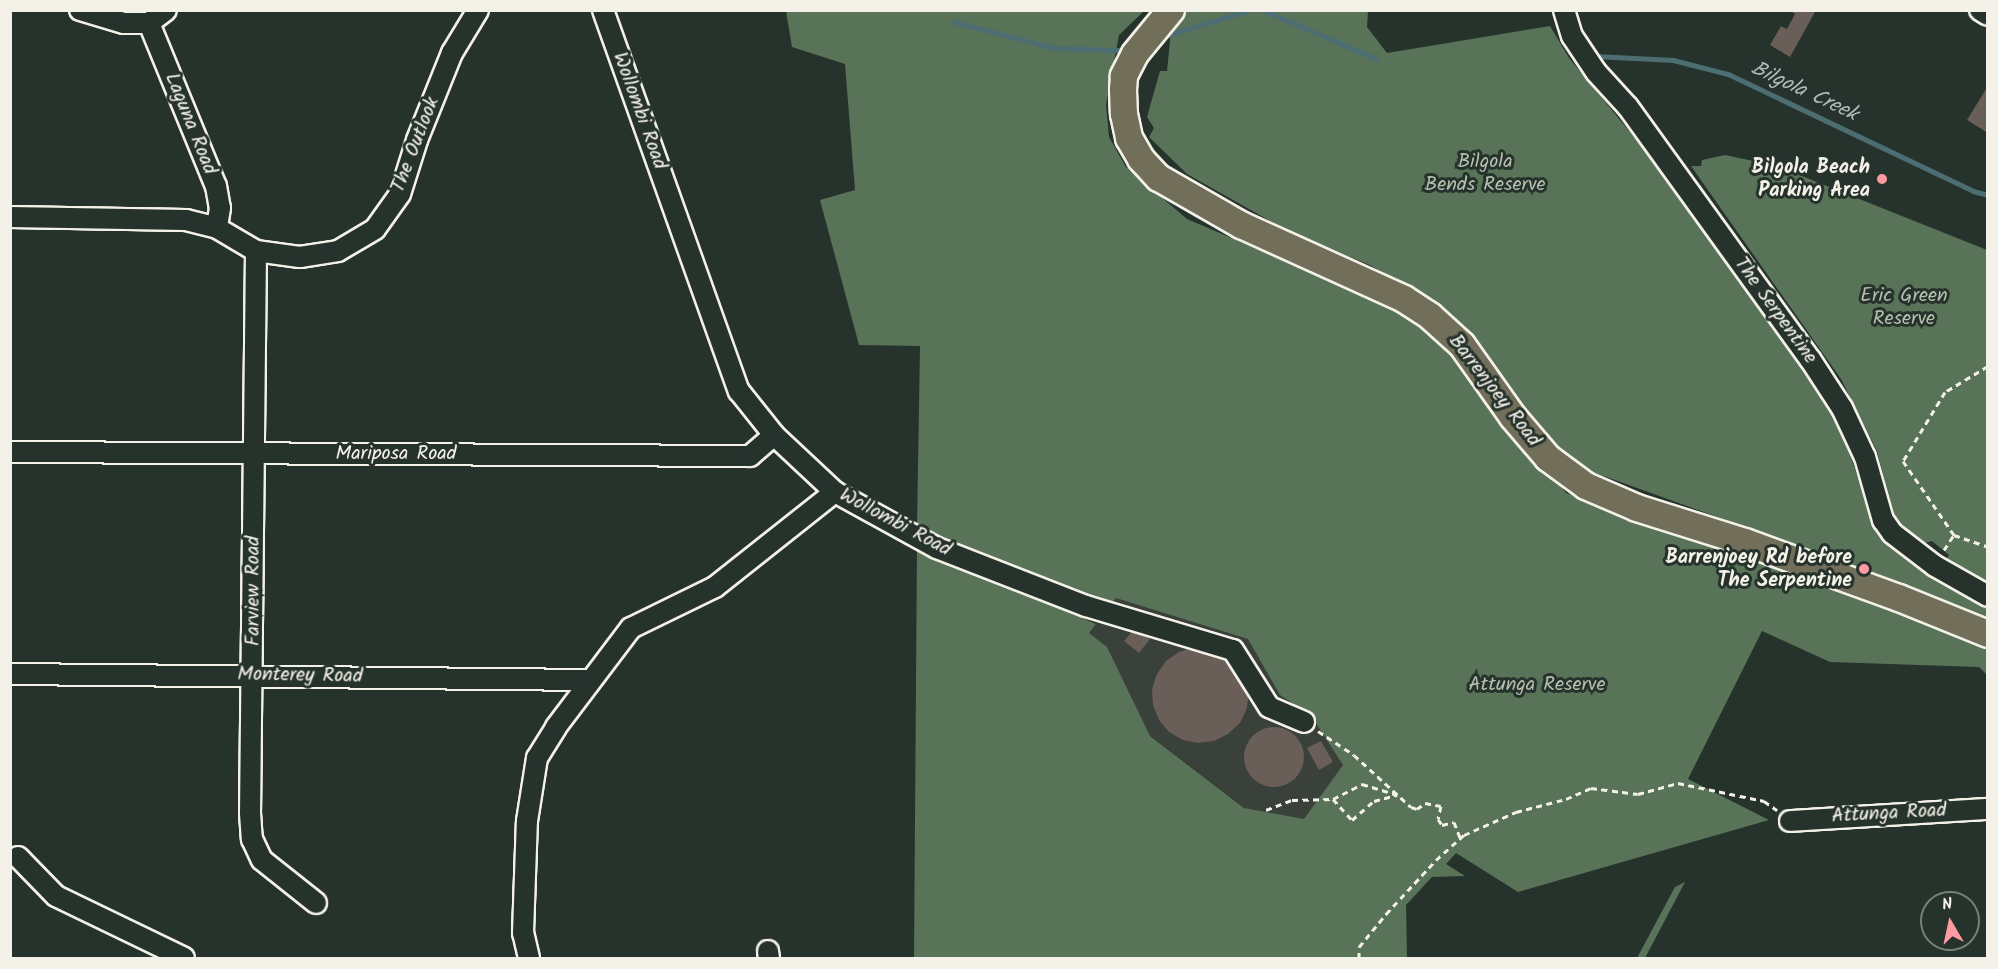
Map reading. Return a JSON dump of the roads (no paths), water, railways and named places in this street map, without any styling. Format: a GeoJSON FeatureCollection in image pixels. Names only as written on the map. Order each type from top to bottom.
{"type":"FeatureCollection","features":[{"type":"Feature","properties":{"kind":"main road","name":"Barrenjoey Road"},"geometry":{"type":"LineString","coordinates":[[1171,10],[1135,54],[1124,82],[1124,114],[1129,138],[1141,159],[1160,178],[1241,225],[1404,299],[1430,316],[1462,345],[1513,417],[1548,458],[1586,486],[1637,508],[1745,542],[1888,594],[1988,634]]}},
{"type":"Feature","properties":{"kind":"street"},"geometry":{"type":"LineString","coordinates":[[81,10],[124,23],[149,23],[166,10]]}},
{"type":"Feature","properties":{"kind":"street","name":"The Outlook"},"geometry":{"type":"LineString","coordinates":[[10,217],[186,220],[218,228],[256,250],[300,257],[338,251],[375,229],[400,194],[417,140],[452,53],[478,10]]}},
{"type":"Feature","properties":{"kind":"street","name":"Wollombi Road"},"geometry":{"type":"LineString","coordinates":[[603,10],[739,391],[774,435],[835,492],[937,548],[1086,606],[1233,650],[1269,706],[1304,722]]}},
{"type":"Feature","properties":{"kind":"street","name":"The Serpentine"},"geometry":{"type":"LineString","coordinates":[[1564,10],[1572,36],[1591,65],[1628,107],[1803,349],[1842,408],[1865,457],[1883,520],[1892,533],[1935,566],[1988,596]]}},
{"type":"Feature","properties":{"kind":"street"},"geometry":{"type":"LineString","coordinates":[[1980,10],[1988,15]]}},
{"type":"Feature","properties":{"kind":"street","name":"Laguna Road"},"geometry":{"type":"LineString","coordinates":[[149,23],[216,186],[220,208],[218,228]]}},
{"type":"Feature","properties":{"kind":"street","name":"Farview Road"},"geometry":{"type":"LineString","coordinates":[[256,250],[250,813],[252,839],[262,860],[316,903]]}},
{"type":"Feature","properties":{"kind":"street","name":"Mariposa Road"},"geometry":{"type":"LineString","coordinates":[[10,452],[750,456],[774,435]]}},
{"type":"Feature","properties":{"kind":"street"},"geometry":{"type":"LineString","coordinates":[[529,958],[523,933],[522,892],[526,821],[537,758],[589,680],[631,628],[715,587],[835,492]]}},
{"type":"Feature","properties":{"kind":"street","name":"Monterey Road"},"geometry":{"type":"LineString","coordinates":[[10,674],[589,680]]}},
{"type":"Feature","properties":{"kind":"street","name":"Attunga Road"},"geometry":{"type":"LineString","coordinates":[[1790,821],[1988,809]]}},
{"type":"Feature","properties":{"kind":"street"},"geometry":{"type":"LineString","coordinates":[[18,857],[56,896],[184,958]]}},
{"type":"Feature","properties":{"kind":"waterway","name":"Bilgola Creek"},"geometry":{"type":"LineString","coordinates":[[1165,36],[1250,10]]}},
{"type":"Feature","properties":{"kind":"waterway","name":"Bilgola Creek"},"geometry":{"type":"LineString","coordinates":[[1263,10],[1376,59]]}},
{"type":"Feature","properties":{"kind":"waterway","name":"Bilgola Creek"},"geometry":{"type":"LineString","coordinates":[[954,22],[1054,48],[1120,50]]}},
{"type":"Feature","properties":{"kind":"waterway","name":"Bilgola Creek"},"geometry":{"type":"LineString","coordinates":[[1595,56],[1673,60],[1728,74],[1973,191],[1988,195]]}},
{"type":"Feature","properties":{"kind":"place","name":"Bilgola Beach Parking Area"},"geometry":{"type":"Point","coordinates":[1882,179]}},
{"type":"Feature","properties":{"kind":"place","name":"Barrenjoey Rd before The Serpentine"},"geometry":{"type":"Point","coordinates":[1864,569]}},
{"type":"Feature","properties":{"kind":"park label","name":"Bilgola Bends Reserve"},"geometry":{"type":"Point","coordinates":[1485,174]}},
{"type":"Feature","properties":{"kind":"park label","name":"Eric Green Reserve"},"geometry":{"type":"Point","coordinates":[1904,308]}},
{"type":"Feature","properties":{"kind":"park label","name":"Attunga Reserve"},"geometry":{"type":"Point","coordinates":[1537,685]}}]}
